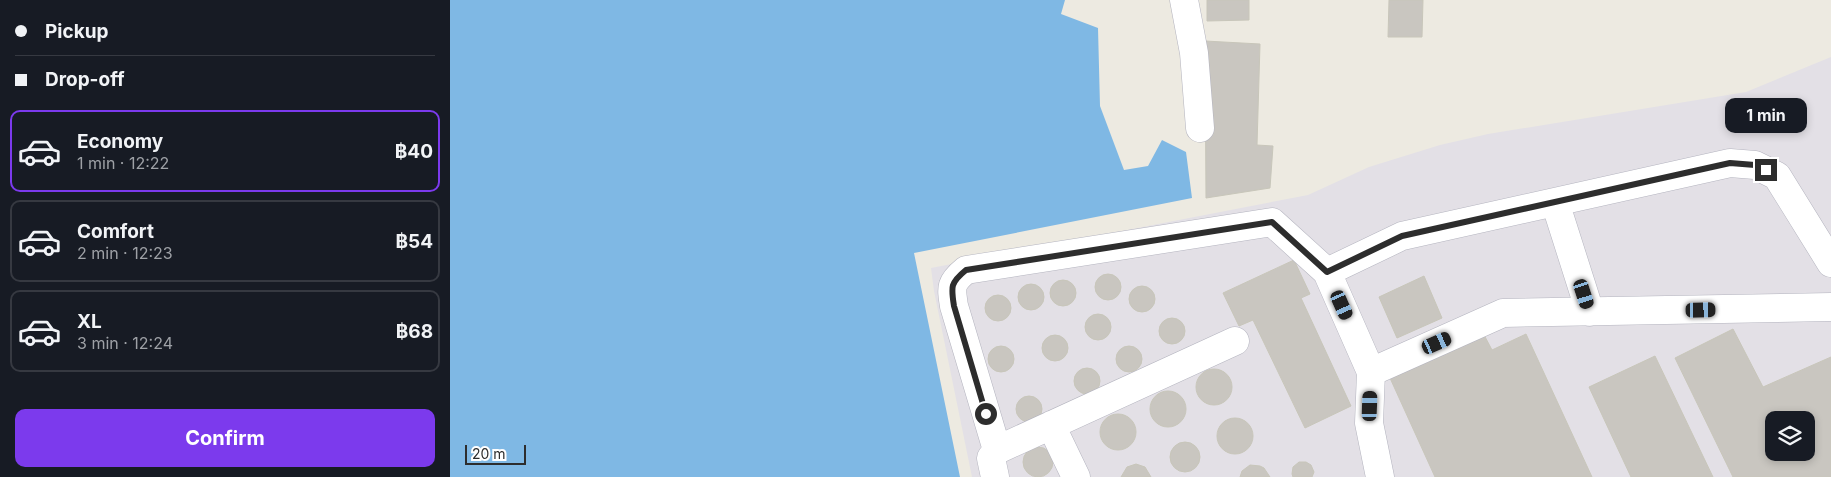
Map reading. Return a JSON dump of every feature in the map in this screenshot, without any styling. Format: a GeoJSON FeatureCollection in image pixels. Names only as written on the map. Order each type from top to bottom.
{"type":"FeatureCollection","features":[{"type":"Feature","properties":{"kind":"lane"},"geometry":{"type":"LineString","coordinates":[[1184,0],[1194,53],[1200,128]]}},
{"type":"Feature","properties":{"kind":"lane"},"geometry":{"type":"LineString","coordinates":[[1327,272],[1402,236],[1730,163],[1755,165],[1777,176],[1831,263]]}},
{"type":"Feature","properties":{"kind":"lane"},"geometry":{"type":"LineString","coordinates":[[1555,202],[1590,312]]}},
{"type":"Feature","properties":{"kind":"lane"},"geometry":{"type":"LineString","coordinates":[[998,450],[954,306],[951,290],[954,279],[966,270],[1272,222],[1327,272],[1372,372],[1369,424],[1380,477]]}},
{"type":"Feature","properties":{"kind":"lane"},"geometry":{"type":"LineString","coordinates":[[1372,372],[1503,314],[1831,307]]}},
{"type":"Feature","properties":{"kind":"lane"},"geometry":{"type":"LineString","coordinates":[[995,477],[991,458],[998,450],[1235,341]]}},
{"type":"Feature","properties":{"kind":"lane"},"geometry":{"type":"LineString","coordinates":[[1051,425],[1076,477]]}},
{"type":"Feature","properties":{"kind":"shaded area"},"geometry":{"type":"Polygon","coordinates":[[[1831,57],[1831,477],[972,477],[931,268],[1308,195],[1369,167],[1440,145],[1488,134],[1746,92],[1831,57]]]}},
{"type":"Feature","properties":{"kind":"water"},"geometry":{"type":"Polygon","coordinates":[[[450,0],[1065,0],[1061,14],[1098,28],[1100,106],[1124,170],[1148,166],[1162,140],[1186,152],[1192,198],[914,253],[960,477],[450,477],[450,0]]]}},
{"type":"Feature","properties":{"kind":"building"},"geometry":{"type":"Polygon","coordinates":[[[1207,0],[1249,0],[1249,20],[1207,21],[1207,0]]]}},
{"type":"Feature","properties":{"kind":"building"},"geometry":{"type":"Polygon","coordinates":[[[1389,0],[1423,0],[1422,37],[1388,37],[1389,0]]]}},
{"type":"Feature","properties":{"kind":"building"},"geometry":{"type":"Polygon","coordinates":[[[1205,41],[1260,44],[1257,145],[1273,146],[1270,188],[1206,198],[1205,41]]]}},
{"type":"Feature","properties":{"kind":"building"},"geometry":{"type":"Polygon","coordinates":[[[1294,260],[1310,294],[1301,298],[1351,406],[1305,428],[1253,320],[1239,326],[1223,293],[1294,260]]]}},
{"type":"Feature","properties":{"kind":"building"},"geometry":{"type":"Polygon","coordinates":[[[1108,274],[1117,278],[1121,287],[1117,296],[1108,300],[1099,296],[1095,287],[1099,278],[1108,274]]]}},
{"type":"Feature","properties":{"kind":"building"},"geometry":{"type":"Polygon","coordinates":[[[1424,276],[1442,318],[1397,338],[1379,297],[1424,276]]]}},
{"type":"Feature","properties":{"kind":"building"},"geometry":{"type":"Polygon","coordinates":[[[1063,280],[1072,284],[1076,293],[1072,302],[1063,306],[1054,302],[1050,293],[1054,284],[1063,280]]]}},
{"type":"Feature","properties":{"kind":"building"},"geometry":{"type":"Polygon","coordinates":[[[1031,284],[1040,288],[1044,297],[1040,306],[1031,310],[1022,306],[1018,297],[1022,288],[1031,284]]]}},
{"type":"Feature","properties":{"kind":"building"},"geometry":{"type":"Polygon","coordinates":[[[1142,286],[1151,290],[1155,299],[1151,308],[1142,312],[1133,308],[1129,299],[1133,290],[1142,286]]]}},
{"type":"Feature","properties":{"kind":"building"},"geometry":{"type":"Polygon","coordinates":[[[998,295],[1007,299],[1011,308],[1007,317],[998,321],[989,317],[985,308],[989,299],[998,295]]]}},
{"type":"Feature","properties":{"kind":"building"},"geometry":{"type":"Polygon","coordinates":[[[1098,314],[1107,318],[1111,327],[1107,336],[1098,340],[1089,336],[1085,327],[1089,318],[1098,314]]]}},
{"type":"Feature","properties":{"kind":"building"},"geometry":{"type":"Polygon","coordinates":[[[1172,318],[1181,322],[1185,331],[1181,340],[1172,344],[1163,340],[1159,331],[1163,322],[1172,318]]]}},
{"type":"Feature","properties":{"kind":"building"},"geometry":{"type":"Polygon","coordinates":[[[1733,329],[1763,387],[1831,357],[1831,477],[1733,477],[1675,358],[1733,329]]]}},
{"type":"Feature","properties":{"kind":"building"},"geometry":{"type":"Polygon","coordinates":[[[1482,331],[1492,350],[1526,334],[1592,477],[1435,477],[1390,378],[1482,331]]]}},
{"type":"Feature","properties":{"kind":"building"},"geometry":{"type":"Polygon","coordinates":[[[1055,335],[1064,339],[1068,348],[1064,357],[1055,361],[1046,357],[1042,348],[1046,339],[1055,335]]]}},
{"type":"Feature","properties":{"kind":"building"},"geometry":{"type":"Polygon","coordinates":[[[1001,346],[1010,350],[1014,359],[1010,368],[1001,372],[992,368],[988,359],[992,350],[1001,346]]]}},
{"type":"Feature","properties":{"kind":"building"},"geometry":{"type":"Polygon","coordinates":[[[1129,346],[1138,350],[1142,359],[1138,368],[1129,372],[1120,368],[1116,359],[1120,350],[1129,346]]]}},
{"type":"Feature","properties":{"kind":"building"},"geometry":{"type":"Polygon","coordinates":[[[1655,356],[1713,477],[1631,477],[1589,387],[1655,356]]]}},
{"type":"Feature","properties":{"kind":"building"},"geometry":{"type":"Polygon","coordinates":[[[1087,368],[1096,372],[1100,381],[1096,390],[1087,394],[1078,390],[1074,381],[1078,372],[1087,368]]]}},
{"type":"Feature","properties":{"kind":"building"},"geometry":{"type":"Polygon","coordinates":[[[1214,369],[1221,370],[1227,374],[1231,380],[1231,394],[1227,400],[1221,404],[1214,405],[1207,404],[1201,400],[1197,394],[1196,387],[1197,380],[1201,374],[1207,370],[1214,369]]]}},
{"type":"Feature","properties":{"kind":"building"},"geometry":{"type":"Polygon","coordinates":[[[1168,391],[1175,392],[1181,396],[1185,402],[1185,416],[1181,422],[1175,426],[1168,427],[1161,426],[1155,422],[1151,416],[1150,409],[1151,402],[1155,396],[1161,392],[1168,391]]]}},
{"type":"Feature","properties":{"kind":"building"},"geometry":{"type":"Polygon","coordinates":[[[1029,396],[1038,400],[1042,409],[1038,418],[1029,422],[1020,418],[1016,409],[1020,400],[1029,396]]]}},
{"type":"Feature","properties":{"kind":"building"},"geometry":{"type":"Polygon","coordinates":[[[1118,414],[1125,415],[1131,419],[1135,425],[1135,439],[1131,445],[1125,449],[1118,450],[1111,449],[1105,445],[1101,439],[1100,432],[1101,425],[1105,419],[1111,415],[1118,414]]]}},
{"type":"Feature","properties":{"kind":"building"},"geometry":{"type":"Polygon","coordinates":[[[1235,418],[1242,419],[1248,423],[1252,429],[1252,443],[1248,449],[1242,453],[1235,454],[1228,453],[1222,449],[1218,443],[1217,436],[1218,429],[1222,423],[1228,419],[1235,418]]]}},
{"type":"Feature","properties":{"kind":"building"},"geometry":{"type":"Polygon","coordinates":[[[1185,442],[1196,446],[1200,457],[1196,468],[1185,472],[1174,468],[1170,457],[1174,446],[1185,442]]]}},
{"type":"Feature","properties":{"kind":"building"},"geometry":{"type":"Polygon","coordinates":[[[1038,447],[1049,451],[1053,462],[1049,473],[1038,477],[1027,473],[1023,462],[1027,451],[1038,447]]]}},
{"type":"Feature","properties":{"kind":"building"},"geometry":{"type":"Polygon","coordinates":[[[1299,462],[1306,462],[1311,465],[1314,472],[1312,477],[1293,477],[1293,467],[1299,462]]]}},
{"type":"Feature","properties":{"kind":"building"},"geometry":{"type":"Polygon","coordinates":[[[1136,464],[1145,467],[1151,477],[1121,477],[1127,467],[1136,464]]]}},
{"type":"Feature","properties":{"kind":"building"},"geometry":{"type":"Polygon","coordinates":[[[1250,465],[1264,468],[1270,477],[1240,477],[1242,471],[1250,465]]]}},
{"type":"Feature","properties":{"kind":"route"},"geometry":{"type":"LineString","coordinates":[[986,414],[951,290],[954,279],[966,270],[1272,222],[1327,272],[1402,236],[1730,163],[1755,165],[1766,170]]}}]}
